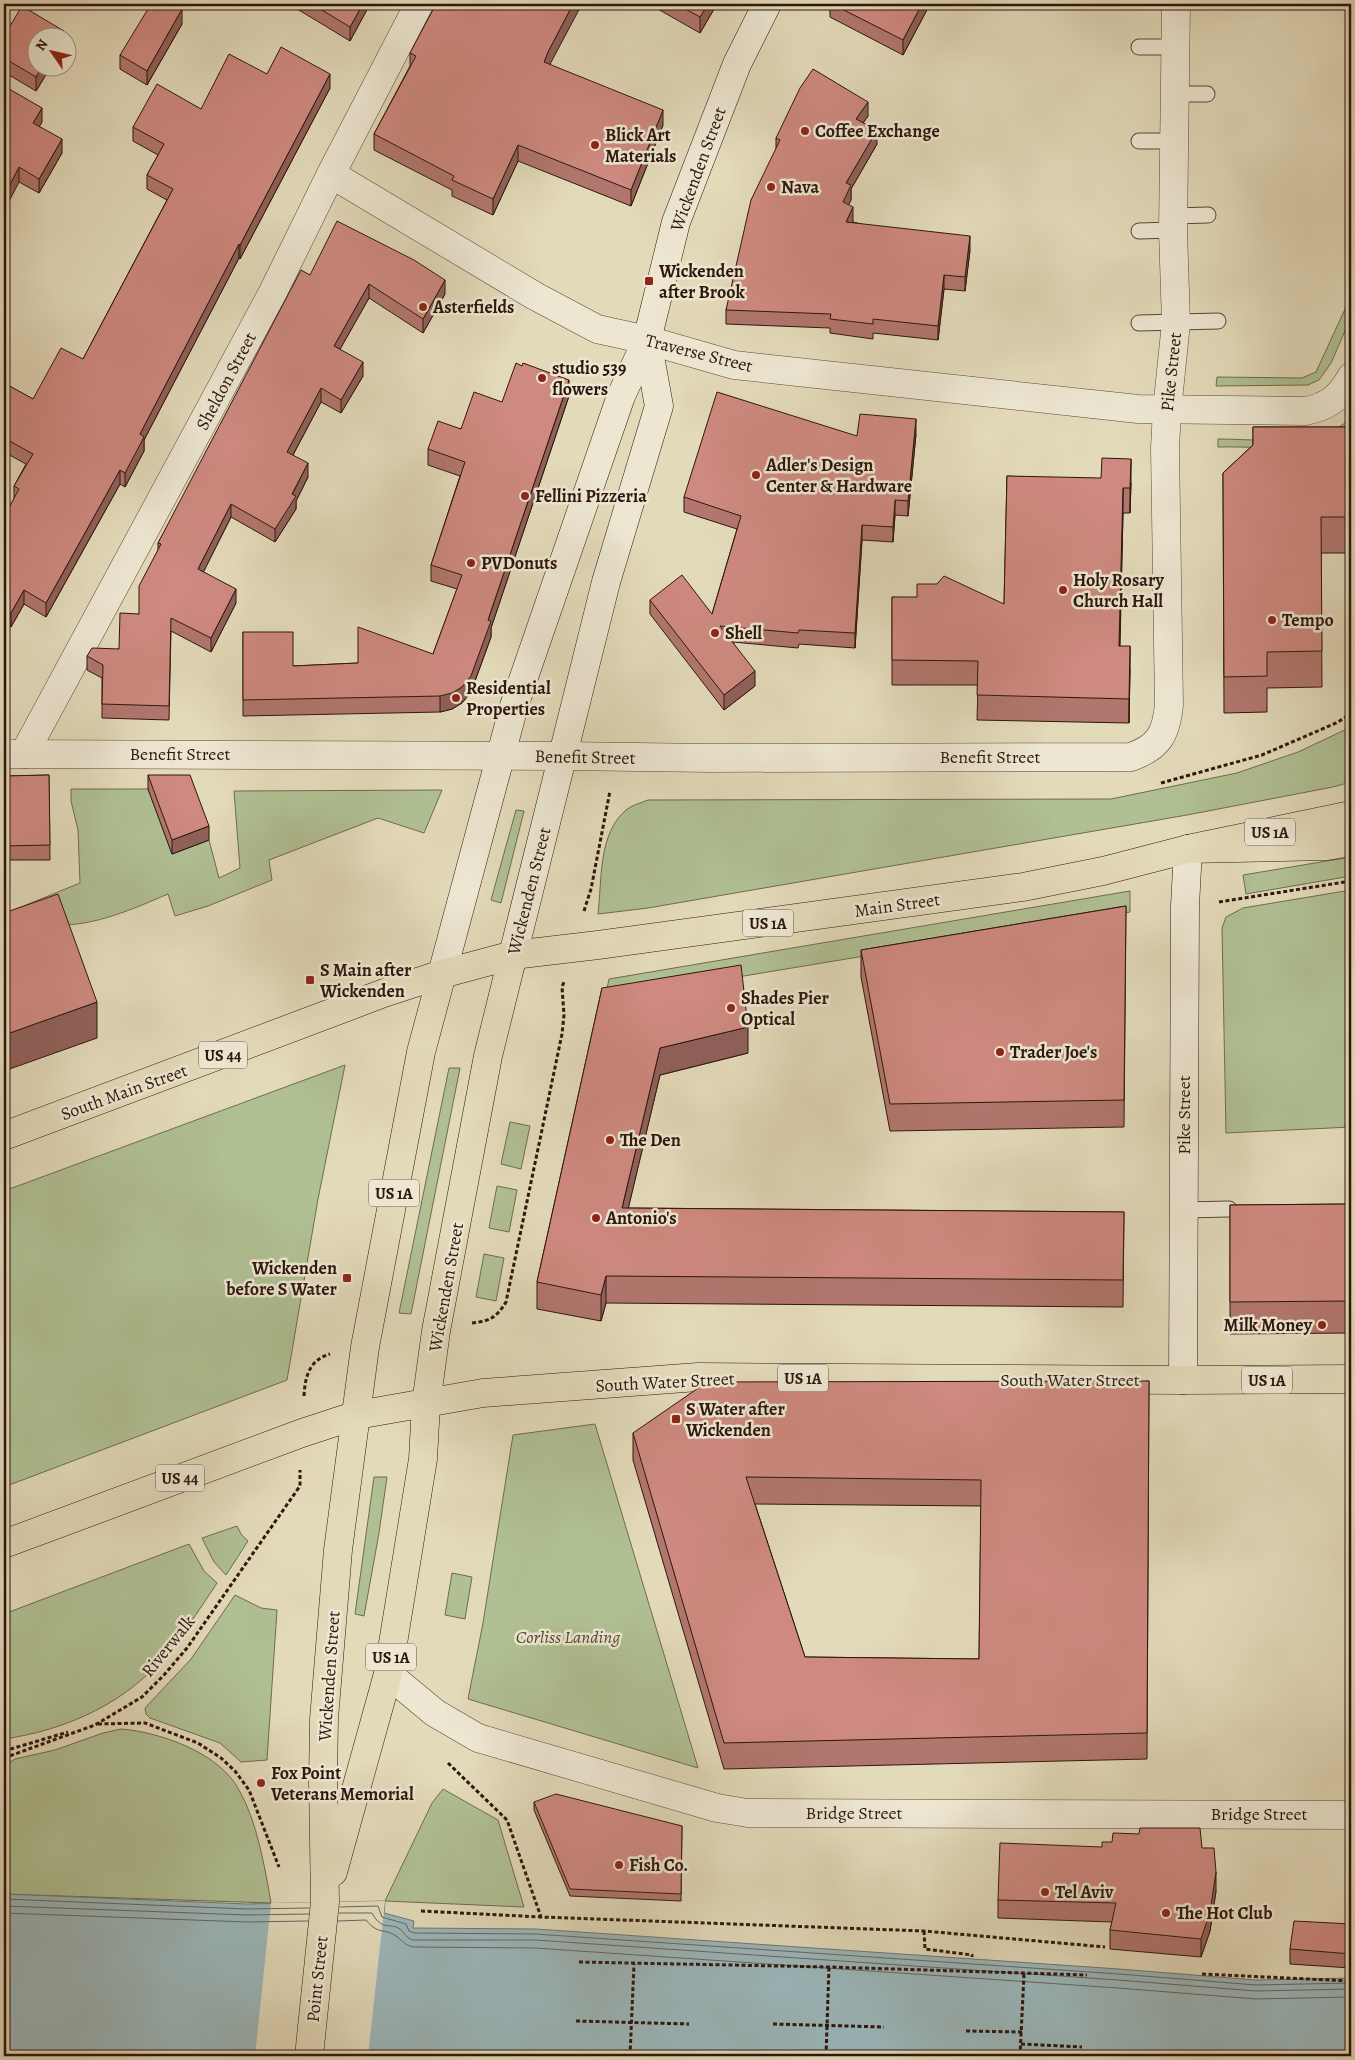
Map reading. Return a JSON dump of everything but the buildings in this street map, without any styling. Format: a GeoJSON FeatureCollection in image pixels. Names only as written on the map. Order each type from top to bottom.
{"type":"FeatureCollection","features":[{"type":"Feature","properties":{"kind":"main road","name":"US 1A"},"geometry":{"type":"LineString","coordinates":[[1188,849],[1351,815]]}},
{"type":"Feature","properties":{"kind":"main road","name":"Main Street"},"geometry":{"type":"LineString","coordinates":[[442,974],[513,955],[1023,887],[1103,871],[1188,849],[1327,846],[1351,842]]}},
{"type":"Feature","properties":{"kind":"main road","name":"Wickenden Street"},"geometry":{"type":"LineString","coordinates":[[325,1902],[388,1674],[424,1459],[426,1404],[436,1331],[488,1056],[513,955]]}},
{"type":"Feature","properties":{"kind":"main road","name":"South Main Street"},"geometry":{"type":"LineString","coordinates":[[4,1136],[384,993],[442,974]]}},
{"type":"Feature","properties":{"kind":"main road","name":"Wickenden Street"},"geometry":{"type":"LineString","coordinates":[[325,1902],[324,1719],[338,1550],[365,1347],[421,1052],[442,974]]}},
{"type":"Feature","properties":{"kind":"main road","name":"South Water Street"},"geometry":{"type":"LineString","coordinates":[[4,1544],[302,1433],[357,1415],[483,1393],[698,1377],[1183,1380],[1351,1379]]}},
{"type":"Feature","properties":{"kind":"main road","name":"Point Street"},"geometry":{"type":"LineString","coordinates":[[309,2056],[325,1902]]}},
{"type":"Feature","properties":{"kind":"street","name":"Sheldon Street"},"geometry":{"type":"LineString","coordinates":[[14,754],[269,300],[331,174],[419,4]]}},
{"type":"Feature","properties":{"kind":"street","name":"Wickenden Street"},"geometry":{"type":"LineString","coordinates":[[442,974],[514,706],[622,396],[647,340],[676,222],[738,64],[767,4]]}},
{"type":"Feature","properties":{"kind":"street","name":"Pike Street"},"geometry":{"type":"LineString","coordinates":[[1160,738],[1168,721],[1169,705],[1165,448],[1176,323],[1173,141],[1176,4]]}},
{"type":"Feature","properties":{"kind":"street","name":"Traverse Street"},"geometry":{"type":"LineString","coordinates":[[331,174],[535,296],[597,329],[647,340],[734,364],[1138,409],[1167,410],[1305,411],[1321,408],[1338,396],[1351,377]]}},
{"type":"Feature","properties":{"kind":"street","name":"Wickenden Street"},"geometry":{"type":"LineString","coordinates":[[513,955],[606,582],[659,406],[647,340]]}},
{"type":"Feature","properties":{"kind":"street","name":"Benefit Street"},"geometry":{"type":"LineString","coordinates":[[14,754],[711,758],[1130,757],[1147,751],[1160,738]]}},
{"type":"Feature","properties":{"kind":"street","name":"Pike Street"},"geometry":{"type":"LineString","coordinates":[[1183,1380],[1185,906],[1188,849]]}},
{"type":"Feature","properties":{"kind":"street","name":"Bridge Street"},"geometry":{"type":"LineString","coordinates":[[388,1674],[435,1713],[478,1738],[717,1808],[748,1813],[1351,1815]]}},
{"type":"Feature","properties":{"kind":"lane"},"geometry":{"type":"LineString","coordinates":[[1139,47],[1176,47]]}},
{"type":"Feature","properties":{"kind":"lane"},"geometry":{"type":"LineString","coordinates":[[1174,94],[1207,94]]}},
{"type":"Feature","properties":{"kind":"lane"},"geometry":{"type":"LineString","coordinates":[[1139,141],[1173,141]]}},
{"type":"Feature","properties":{"kind":"lane"},"geometry":{"type":"LineString","coordinates":[[1139,231],[1208,214]]}},
{"type":"Feature","properties":{"kind":"lane"},"geometry":{"type":"LineString","coordinates":[[1139,323],[1218,321]]}},
{"type":"Feature","properties":{"kind":"lane"},"geometry":{"type":"LineString","coordinates":[[1184,1210],[1229,1209]]}},
{"type":"Feature","properties":{"kind":"path"},"geometry":{"type":"LineString","coordinates":[[472,1323],[488,1322],[499,1314],[506,1302],[562,1034],[564,1003],[562,987],[591,889],[610,786]]}},
{"type":"Feature","properties":{"kind":"path"},"geometry":{"type":"LineString","coordinates":[[1214,903],[1351,881]]}},
{"type":"Feature","properties":{"kind":"path"},"geometry":{"type":"LineString","coordinates":[[303,1402],[304,1386],[311,1367],[322,1357],[333,1353]]}},
{"type":"Feature","properties":{"kind":"path","name":"Riverwalk"},"geometry":{"type":"LineString","coordinates":[[4,1758],[95,1725],[142,1697],[187,1648],[300,1486]]}},
{"type":"Feature","properties":{"kind":"path"},"geometry":{"type":"LineString","coordinates":[[4,1750],[95,1725],[145,1723],[198,1743],[221,1758],[235,1771],[249,1790],[279,1867]]}},
{"type":"Feature","properties":{"kind":"path"},"geometry":{"type":"LineString","coordinates":[[445,1760],[507,1820],[542,1917]]}},
{"type":"Feature","properties":{"kind":"path"},"geometry":{"type":"LineString","coordinates":[[420,1911],[924,1931],[1105,1948]]}},
{"type":"Feature","properties":{"kind":"path"},"geometry":{"type":"LineString","coordinates":[[924,1931],[925,1949],[972,1955],[972,1957]]}},
{"type":"Feature","properties":{"kind":"path"},"geometry":{"type":"LineString","coordinates":[[579,1962],[829,1967],[1087,1976]]}},
{"type":"Feature","properties":{"kind":"path"},"geometry":{"type":"LineString","coordinates":[[630,2056],[634,1964]]}},
{"type":"Feature","properties":{"kind":"path"},"geometry":{"type":"LineString","coordinates":[[826,2056],[829,1967]]}},
{"type":"Feature","properties":{"kind":"path"},"geometry":{"type":"LineString","coordinates":[[1020,2056],[1024,1974]]}},
{"type":"Feature","properties":{"kind":"path"},"geometry":{"type":"LineString","coordinates":[[1202,1974],[1351,1982]]}},
{"type":"Feature","properties":{"kind":"path"},"geometry":{"type":"LineString","coordinates":[[576,2022],[689,2024]]}},
{"type":"Feature","properties":{"kind":"path"},"geometry":{"type":"LineString","coordinates":[[773,2024],[884,2027]]}},
{"type":"Feature","properties":{"kind":"path"},"geometry":{"type":"LineString","coordinates":[[966,2031],[1022,2032]]}},
{"type":"Feature","properties":{"kind":"path"},"geometry":{"type":"LineString","coordinates":[[1021,2044],[1082,2047]]}},
{"type":"Feature","properties":{"kind":"green space"},"geometry":{"type":"Polygon","coordinates":[[[1351,296],[1351,317],[1331,363],[1319,380],[1308,385],[1216,386],[1217,377],[1302,378],[1316,372],[1351,296]]]}},
{"type":"Feature","properties":{"kind":"green space"},"geometry":{"type":"Polygon","coordinates":[[[1351,418],[1351,427],[1336,436],[1304,445],[1287,447],[1218,447],[1218,439],[1288,440],[1306,438],[1338,428],[1351,418]]]}},
{"type":"Feature","properties":{"kind":"green space"},"geometry":{"type":"Polygon","coordinates":[[[1351,727],[1351,782],[1333,787],[1187,815],[648,908],[598,914],[603,858],[610,832],[626,810],[648,800],[1111,799],[1237,773],[1298,752],[1351,727]]]}},
{"type":"Feature","properties":{"kind":"green space"},"geometry":{"type":"Polygon","coordinates":[[[71,789],[148,789],[172,854],[209,840],[219,878],[240,868],[234,791],[442,790],[424,833],[378,818],[269,860],[272,880],[208,906],[175,916],[168,894],[114,916],[71,925],[37,922],[4,914],[80,883],[78,830],[71,801],[71,789]]]}},
{"type":"Feature","properties":{"kind":"green space"},"geometry":{"type":"Polygon","coordinates":[[[516,810],[524,811],[501,903],[491,900],[516,810]]]}},
{"type":"Feature","properties":{"kind":"green space"},"geometry":{"type":"Polygon","coordinates":[[[1351,857],[1351,876],[1246,894],[1243,875],[1351,857]]]}},
{"type":"Feature","properties":{"kind":"green space"},"geometry":{"type":"Polygon","coordinates":[[[1351,890],[1351,1127],[1226,1133],[1222,928],[1226,917],[1243,908],[1351,890]]]}},
{"type":"Feature","properties":{"kind":"green space"},"geometry":{"type":"Polygon","coordinates":[[[1130,891],[1130,912],[605,999],[609,979],[1130,891]]]}},
{"type":"Feature","properties":{"kind":"green space"},"geometry":{"type":"Polygon","coordinates":[[[345,1065],[318,1199],[287,1380],[4,1487],[4,1191],[345,1065]]]}},
{"type":"Feature","properties":{"kind":"green space"},"geometry":{"type":"Polygon","coordinates":[[[449,1068],[460,1068],[411,1314],[399,1313],[449,1068]]]}},
{"type":"Feature","properties":{"kind":"green space"},"geometry":{"type":"Polygon","coordinates":[[[510,1122],[530,1126],[521,1169],[501,1164],[510,1122]]]}},
{"type":"Feature","properties":{"kind":"green space"},"geometry":{"type":"Polygon","coordinates":[[[497,1186],[517,1190],[509,1232],[489,1228],[497,1186]]]}},
{"type":"Feature","properties":{"kind":"green space"},"geometry":{"type":"Polygon","coordinates":[[[484,1254],[504,1258],[496,1301],[476,1297],[484,1254]]]}},
{"type":"Feature","properties":{"kind":"green space","name":"Corliss Landing"},"geometry":{"type":"Polygon","coordinates":[[[595,1424],[698,1768],[468,1699],[483,1623],[513,1435],[595,1424]]]}},
{"type":"Feature","properties":{"kind":"green space"},"geometry":{"type":"Polygon","coordinates":[[[374,1477],[387,1477],[364,1616],[355,1614],[374,1477]]]}},
{"type":"Feature","properties":{"kind":"green space"},"geometry":{"type":"Polygon","coordinates":[[[237,1526],[241,1534],[248,1541],[226,1575],[214,1562],[202,1538],[237,1526]]]}},
{"type":"Feature","properties":{"kind":"green space"},"geometry":{"type":"Polygon","coordinates":[[[189,1544],[204,1571],[217,1583],[180,1636],[156,1666],[123,1694],[86,1715],[46,1730],[4,1739],[4,1614],[189,1544]]]}},
{"type":"Feature","properties":{"kind":"green space"},"geometry":{"type":"Polygon","coordinates":[[[452,1573],[472,1577],[465,1619],[445,1615],[452,1573]]]}},
{"type":"Feature","properties":{"kind":"green space"},"geometry":{"type":"Polygon","coordinates":[[[235,1595],[261,1608],[277,1610],[267,1760],[241,1762],[220,1743],[150,1718],[146,1714],[145,1708],[191,1659],[235,1595]]]}},
{"type":"Feature","properties":{"kind":"green space"},"geometry":{"type":"Polygon","coordinates":[[[121,1729],[153,1735],[188,1747],[218,1765],[230,1777],[239,1790],[251,1816],[263,1860],[271,1903],[4,1894],[4,1766],[15,1759],[55,1750],[103,1733],[121,1729]]]}},
{"type":"Feature","properties":{"kind":"green space"},"geometry":{"type":"Polygon","coordinates":[[[443,1789],[498,1820],[524,1907],[385,1901],[432,1803],[443,1789]]]}},
{"type":"Feature","properties":{"kind":"water"},"geometry":{"type":"Polygon","coordinates":[[[4,1894],[247,1904],[385,1901],[384,1913],[414,1921],[413,1928],[536,1929],[1256,1980],[1351,1978],[1351,2056],[4,2056],[4,1894]]]}},
{"type":"Feature","properties":{"kind":"pier"},"geometry":{"type":"Polygon","coordinates":[[[385,1901],[368,2056],[255,2056],[271,1903],[385,1901]]]}},
{"type":"Feature","properties":{"kind":"place","name":"Coffee Exchange"},"geometry":{"type":"Point","coordinates":[805,131]}},
{"type":"Feature","properties":{"kind":"place","name":"Blick Art Materials"},"geometry":{"type":"Point","coordinates":[595,145]}},
{"type":"Feature","properties":{"kind":"place","name":"Nava"},"geometry":{"type":"Point","coordinates":[771,187]}},
{"type":"Feature","properties":{"kind":"place","name":"Wickenden after Brook"},"geometry":{"type":"Point","coordinates":[649,281]}},
{"type":"Feature","properties":{"kind":"place","name":"Asterfields"},"geometry":{"type":"Point","coordinates":[423,307]}},
{"type":"Feature","properties":{"kind":"place","name":"studio 539 flowers"},"geometry":{"type":"Point","coordinates":[542,378]}},
{"type":"Feature","properties":{"kind":"place","name":"Adler's Design Center & Hardware"},"geometry":{"type":"Point","coordinates":[756,475]}},
{"type":"Feature","properties":{"kind":"place","name":"Fellini Pizzeria"},"geometry":{"type":"Point","coordinates":[525,496]}},
{"type":"Feature","properties":{"kind":"place","name":"PVDonuts"},"geometry":{"type":"Point","coordinates":[471,563]}},
{"type":"Feature","properties":{"kind":"place","name":"Holy Rosary Church Hall"},"geometry":{"type":"Point","coordinates":[1063,590]}},
{"type":"Feature","properties":{"kind":"place","name":"Tempo"},"geometry":{"type":"Point","coordinates":[1272,620]}},
{"type":"Feature","properties":{"kind":"place","name":"Shell"},"geometry":{"type":"Point","coordinates":[715,633]}},
{"type":"Feature","properties":{"kind":"place","name":"Residential Properties"},"geometry":{"type":"Point","coordinates":[456,698]}},
{"type":"Feature","properties":{"kind":"place","name":"S Main after Wickenden"},"geometry":{"type":"Point","coordinates":[310,980]}},
{"type":"Feature","properties":{"kind":"place","name":"Shades Pier Optical"},"geometry":{"type":"Point","coordinates":[731,1008]}},
{"type":"Feature","properties":{"kind":"place","name":"Trader Joe's"},"geometry":{"type":"Point","coordinates":[1000,1052]}},
{"type":"Feature","properties":{"kind":"place","name":"The Den"},"geometry":{"type":"Point","coordinates":[610,1140]}},
{"type":"Feature","properties":{"kind":"place","name":"Antonio's"},"geometry":{"type":"Point","coordinates":[596,1218]}},
{"type":"Feature","properties":{"kind":"place","name":"Wickenden before S Water"},"geometry":{"type":"Point","coordinates":[347,1278]}},
{"type":"Feature","properties":{"kind":"place","name":"Milk Money"},"geometry":{"type":"Point","coordinates":[1322,1325]}},
{"type":"Feature","properties":{"kind":"place","name":"S Water after Wickenden"},"geometry":{"type":"Point","coordinates":[676,1419]}},
{"type":"Feature","properties":{"kind":"place","name":"Fox Point Veterans Memorial"},"geometry":{"type":"Point","coordinates":[261,1783]}},
{"type":"Feature","properties":{"kind":"place","name":"Fish Co."},"geometry":{"type":"Point","coordinates":[619,1865]}},
{"type":"Feature","properties":{"kind":"place","name":"Tel Aviv"},"geometry":{"type":"Point","coordinates":[1045,1892]}},
{"type":"Feature","properties":{"kind":"place","name":"The Hot Club"},"geometry":{"type":"Point","coordinates":[1166,1913]}}]}
